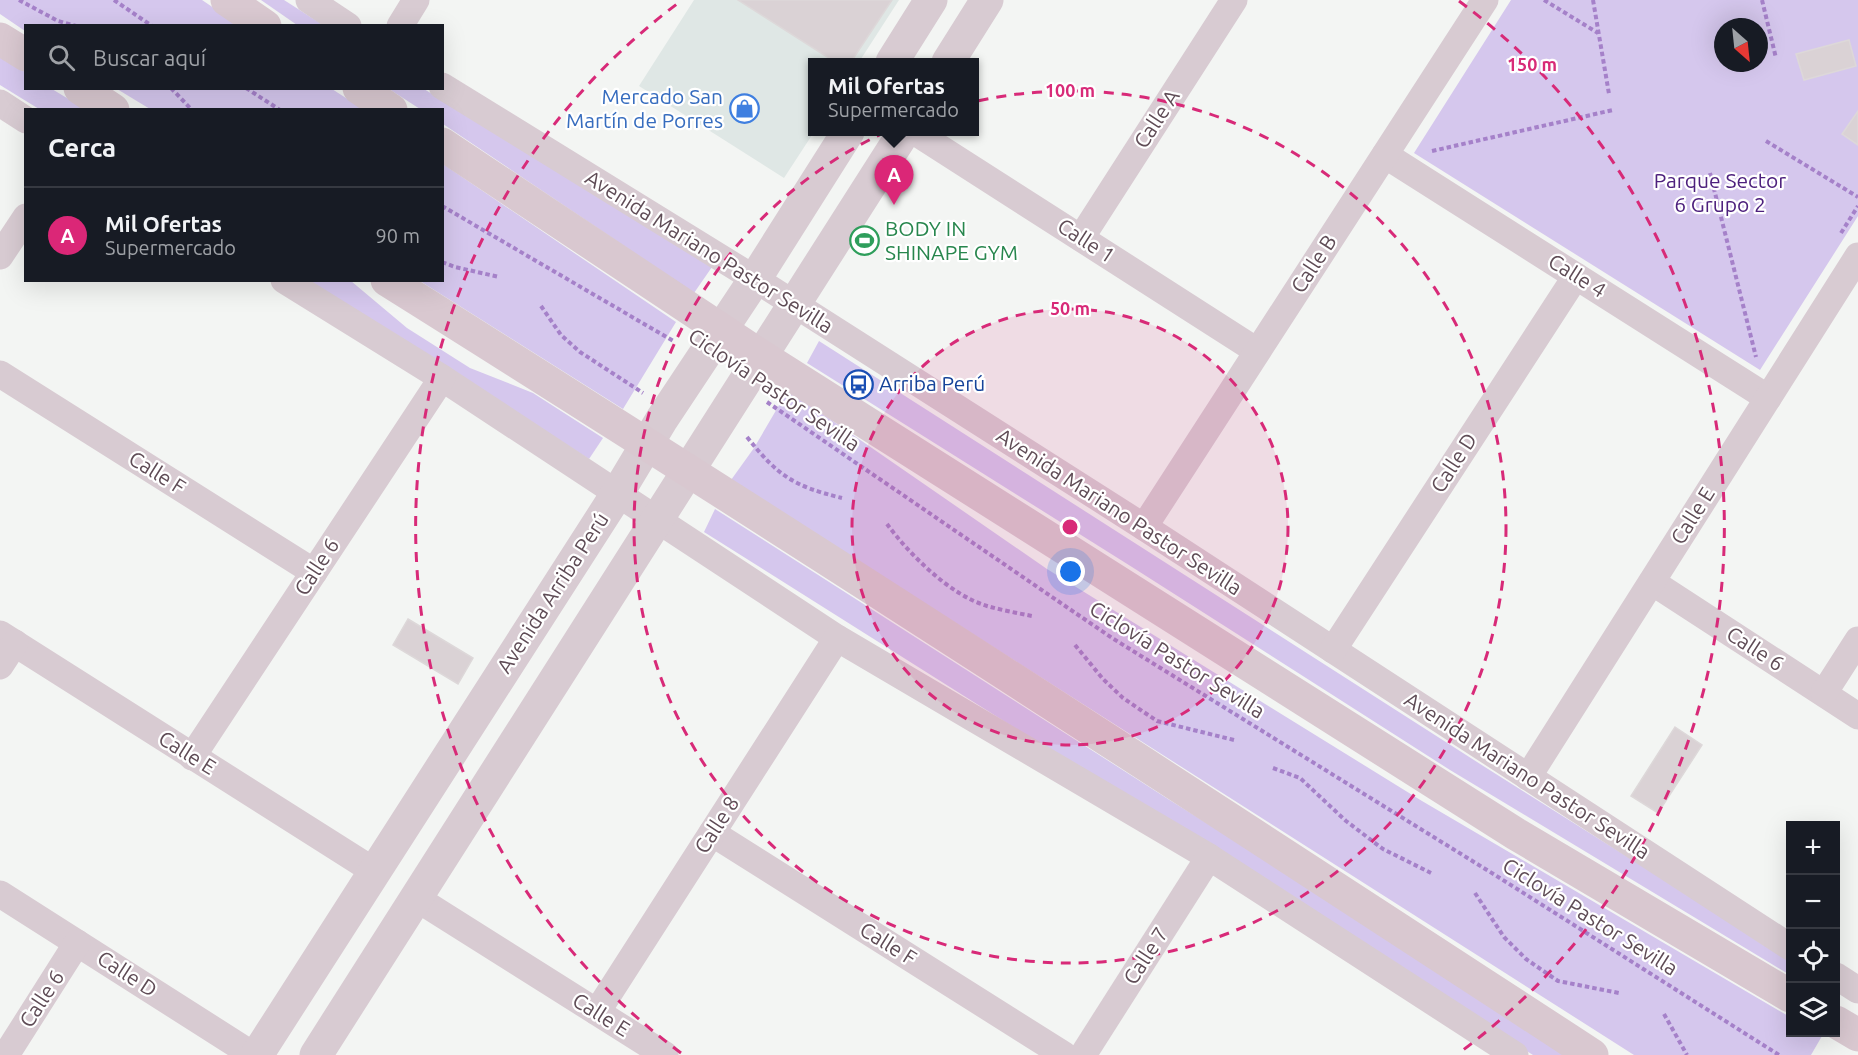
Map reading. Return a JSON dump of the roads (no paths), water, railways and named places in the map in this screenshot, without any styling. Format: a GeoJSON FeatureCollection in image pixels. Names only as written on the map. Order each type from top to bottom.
{"type":"FeatureCollection","features":[{"type":"Feature","properties":{"kind":"main road"},"geometry":{"type":"LineString","coordinates":[[227,0],[262,24]]}},
{"type":"Feature","properties":{"kind":"main road"},"geometry":{"type":"LineString","coordinates":[[0,39],[24,54]]}},
{"type":"Feature","properties":{"kind":"main road"},"geometry":{"type":"LineString","coordinates":[[83,90],[110,108]]}},
{"type":"Feature","properties":{"kind":"main road"},"geometry":{"type":"LineString","coordinates":[[362,90],[388,108]]}},
{"type":"Feature","properties":{"kind":"main road"},"geometry":{"type":"LineString","coordinates":[[444,145],[761,356],[1516,834],[1786,993]]}},
{"type":"Feature","properties":{"kind":"main road"},"geometry":{"type":"LineString","coordinates":[[390,282],[646,443],[1243,827],[1592,1055]]}},
{"type":"Feature","properties":{"kind":"main road"},"geometry":{"type":"LineString","coordinates":[[1840,1024],[1858,1035]]}},
{"type":"Feature","properties":{"kind":"street"},"geometry":{"type":"LineString","coordinates":[[309,0],[345,24]]}},
{"type":"Feature","properties":{"kind":"street"},"geometry":{"type":"LineString","coordinates":[[401,24],[416,0]]}},
{"type":"Feature","properties":{"kind":"street"},"geometry":{"type":"LineString","coordinates":[[895,58],[931,0]]}},
{"type":"Feature","properties":{"kind":"street"},"geometry":{"type":"LineString","coordinates":[[951,58],[987,0]]}},
{"type":"Feature","properties":{"kind":"street","name":"Calle A"},"geometry":{"type":"LineString","coordinates":[[1081,238],[1234,0]]}},
{"type":"Feature","properties":{"kind":"street","name":"Calle B"},"geometry":{"type":"LineString","coordinates":[[1144,527],[1485,0]]}},
{"type":"Feature","properties":{"kind":"street","name":"Avenida Mariano Pastor Sevilla"},"geometry":{"type":"LineString","coordinates":[[444,87],[755,279],[1144,527],[1786,944]]}},
{"type":"Feature","properties":{"kind":"street"},"geometry":{"type":"LineString","coordinates":[[0,103],[24,119]]}},
{"type":"Feature","properties":{"kind":"street","name":"Avenida Arriba Perú"},"geometry":{"type":"LineString","coordinates":[[255,1055],[617,494],[646,443],[755,279],[845,136]]}},
{"type":"Feature","properties":{"kind":"street"},"geometry":{"type":"LineString","coordinates":[[316,1055],[901,136]]}},
{"type":"Feature","properties":{"kind":"street","name":"Calle 1"},"geometry":{"type":"LineString","coordinates":[[921,136],[1257,351]]}},
{"type":"Feature","properties":{"kind":"street","name":"Calle 4"},"geometry":{"type":"LineString","coordinates":[[1385,155],[1768,398]]}},
{"type":"Feature","properties":{"kind":"street"},"geometry":{"type":"LineString","coordinates":[[0,256],[24,220]]}},
{"type":"Feature","properties":{"kind":"street","name":"Calle E"},"geometry":{"type":"LineString","coordinates":[[1528,777],[1858,256]]}},
{"type":"Feature","properties":{"kind":"street","name":"Calle D"},"geometry":{"type":"LineString","coordinates":[[1333,650],[1576,276]]}},
{"type":"Feature","properties":{"kind":"street"},"geometry":{"type":"LineString","coordinates":[[287,282],[442,378],[837,638],[1209,857],[1515,1055]]}},
{"type":"Feature","properties":{"kind":"street","name":"Calle F"},"geometry":{"type":"LineString","coordinates":[[0,374],[314,572]]}},
{"type":"Feature","properties":{"kind":"street","name":"Calle 6"},"geometry":{"type":"LineString","coordinates":[[192,757],[442,378]]}},
{"type":"Feature","properties":{"kind":"street","name":"Calle 6"},"geometry":{"type":"LineString","coordinates":[[1652,582],[1858,716]]}},
{"type":"Feature","properties":{"kind":"street","name":"Calle 8"},"geometry":{"type":"LineString","coordinates":[[597,1012],[837,638]]}},
{"type":"Feature","properties":{"kind":"street"},"geometry":{"type":"LineString","coordinates":[[0,666],[7,639]]}},
{"type":"Feature","properties":{"kind":"street","name":"Calle E"},"geometry":{"type":"LineString","coordinates":[[7,639],[374,871]]}},
{"type":"Feature","properties":{"kind":"street"},"geometry":{"type":"LineString","coordinates":[[1824,693],[1858,640]]}},
{"type":"Feature","properties":{"kind":"street","name":"Calle F"},"geometry":{"type":"LineString","coordinates":[[712,833],[1064,1055]]}},
{"type":"Feature","properties":{"kind":"street","name":"Calle 7"},"geometry":{"type":"LineString","coordinates":[[1083,1055],[1209,857]]}},
{"type":"Feature","properties":{"kind":"street","name":"Calle D"},"geometry":{"type":"LineString","coordinates":[[0,894],[255,1055]]}},
{"type":"Feature","properties":{"kind":"street","name":"Calle E"},"geometry":{"type":"LineString","coordinates":[[416,898],[665,1055]]}},
{"type":"Feature","properties":{"kind":"street","name":"Calle 6"},"geometry":{"type":"LineString","coordinates":[[6,1055],[77,943]]}},
{"type":"Feature","properties":{"kind":"street"},"geometry":{"type":"LineString","coordinates":[[1840,979],[1858,990]]}},
{"type":"Feature","properties":{"kind":"place","name":"Mercado San Martín de Porres"},"geometry":{"type":"Point","coordinates":[744,109]}},
{"type":"Feature","properties":{"kind":"place","name":"Mil Ofertas"},"geometry":{"type":"Point","coordinates":[894,205]}},
{"type":"Feature","properties":{"kind":"place","name":"BODY IN SHINAPE GYM"},"geometry":{"type":"Point","coordinates":[864,241]}},
{"type":"Feature","properties":{"kind":"place","name":"Arriba Perú"},"geometry":{"type":"Point","coordinates":[858,384]}},
{"type":"Feature","properties":{"kind":"park label","name":"Parque Sector 6 Grupo 2"},"geometry":{"type":"Point","coordinates":[1720,193]}}]}
